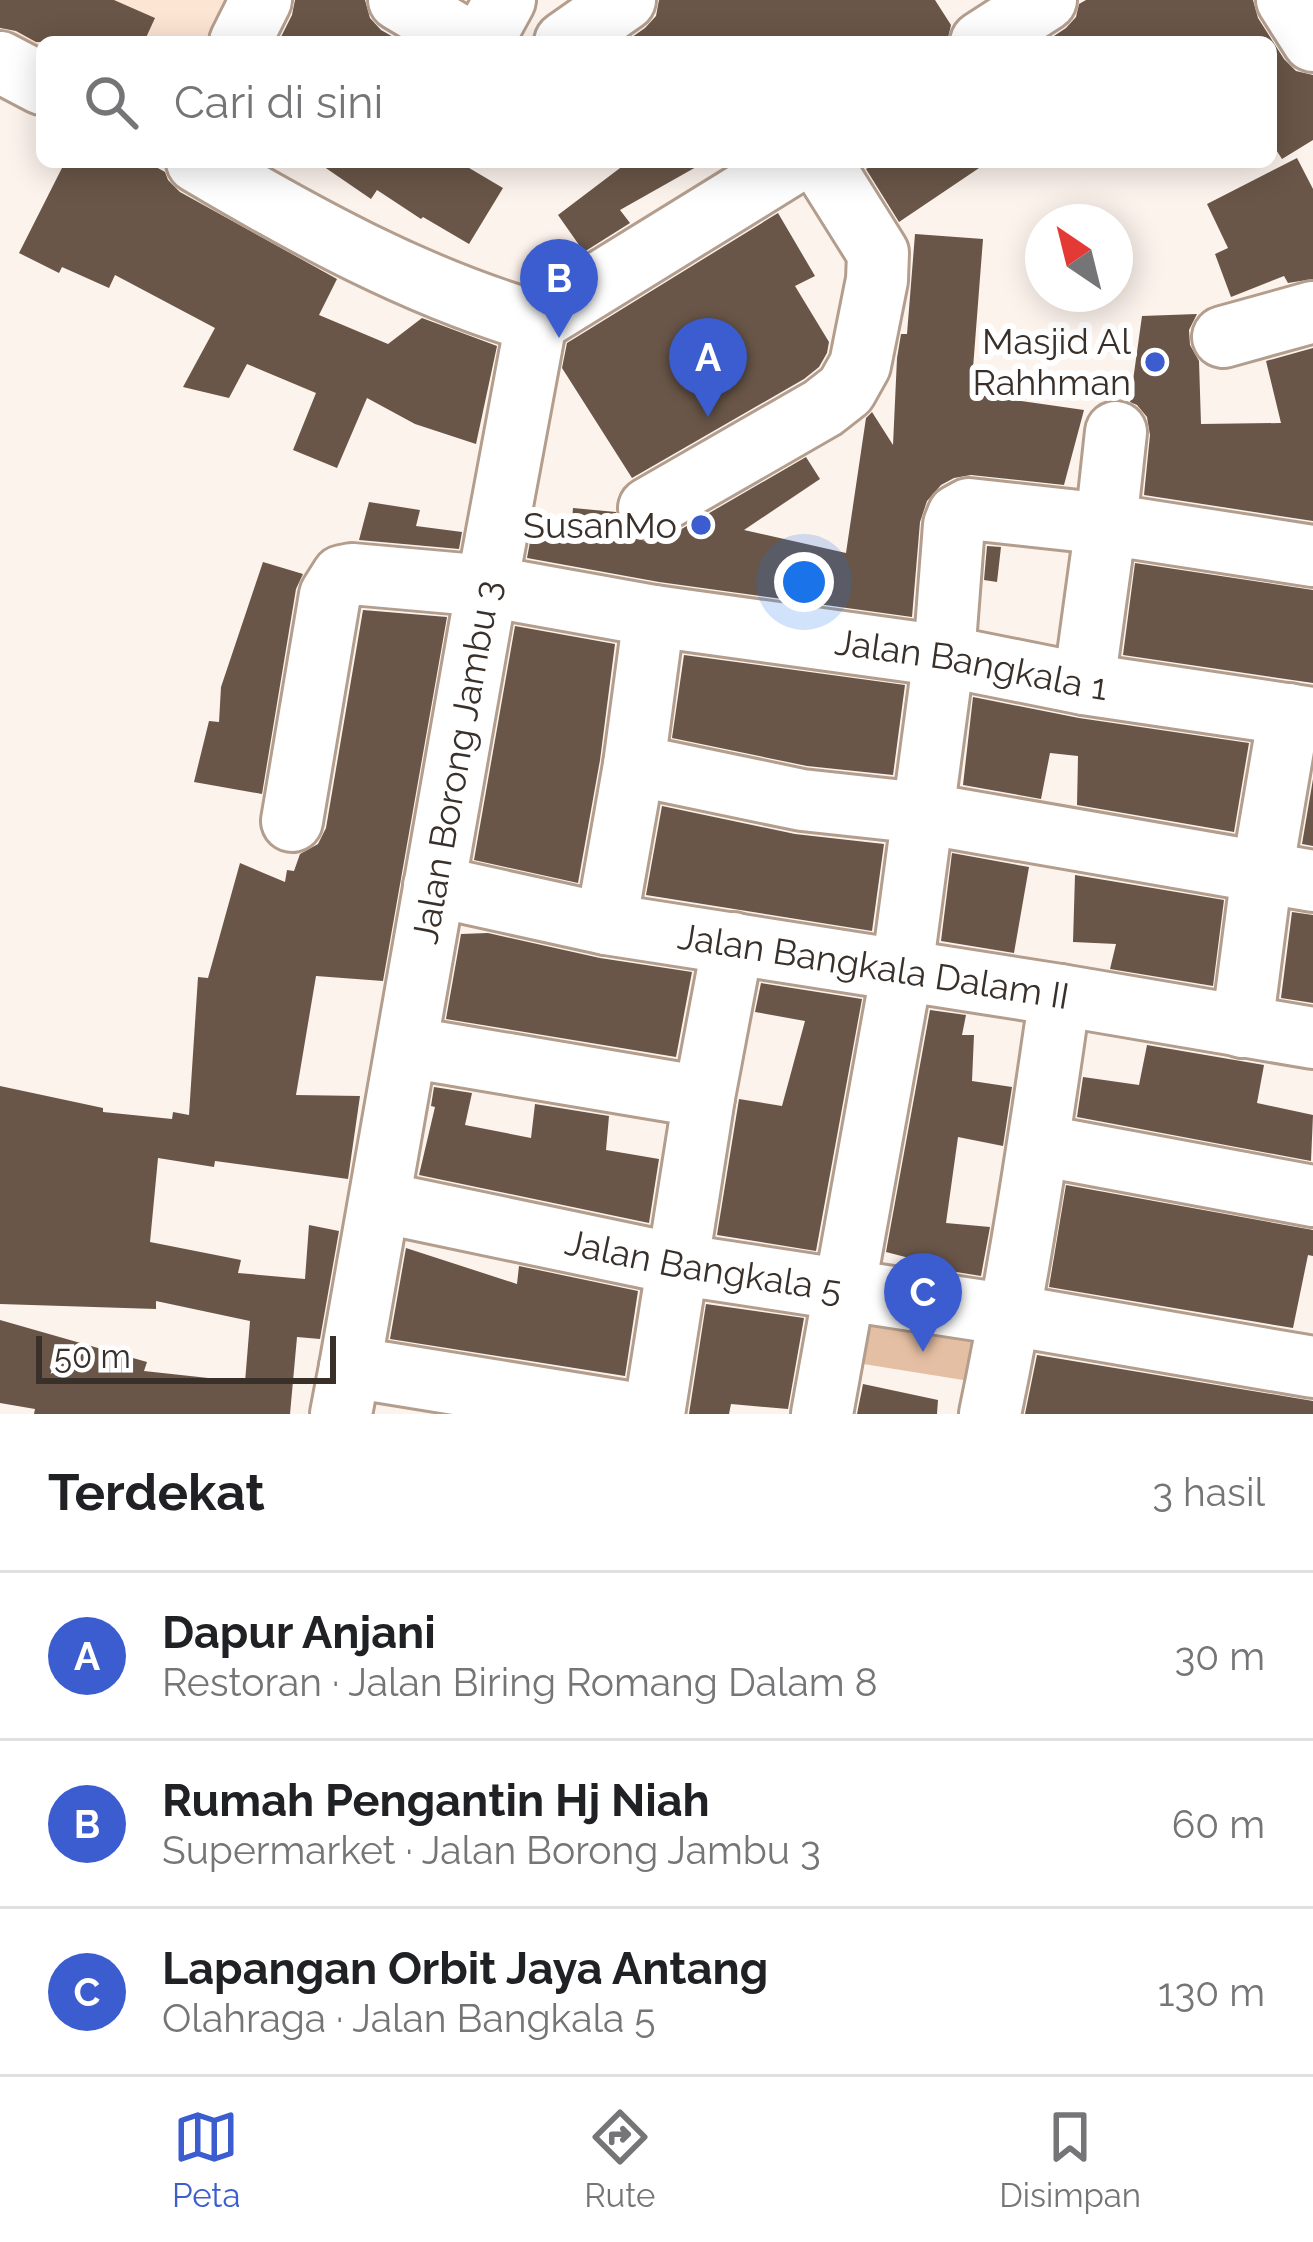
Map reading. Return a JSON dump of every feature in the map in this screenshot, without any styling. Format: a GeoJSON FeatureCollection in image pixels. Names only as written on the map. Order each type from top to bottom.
{"type":"FeatureCollection","features":[{"type":"Feature","properties":{"kind":"street"},"geometry":{"type":"LineString","coordinates":[[243,36],[261,0]]}},
{"type":"Feature","properties":{"kind":"street"},"geometry":{"type":"LineString","coordinates":[[399,0],[460,36]]}},
{"type":"Feature","properties":{"kind":"street"},"geometry":{"type":"LineString","coordinates":[[485,36],[505,0]]}},
{"type":"Feature","properties":{"kind":"street"},"geometry":{"type":"LineString","coordinates":[[574,36],[625,0]]}},
{"type":"Feature","properties":{"kind":"street"},"geometry":{"type":"LineString","coordinates":[[990,36],[1046,0]]}},
{"type":"Feature","properties":{"kind":"street"},"geometry":{"type":"LineString","coordinates":[[1287,0],[1313,41]]}},
{"type":"Feature","properties":{"kind":"street"},"geometry":{"type":"LineString","coordinates":[[0,62],[36,81]]}},
{"type":"Feature","properties":{"kind":"street"},"geometry":{"type":"LineString","coordinates":[[208,168],[322,232],[439,289],[536,322],[784,168]]}},
{"type":"Feature","properties":{"kind":"street"},"geometry":{"type":"LineString","coordinates":[[649,508],[824,408],[846,390],[860,365],[878,253],[825,168]]}},
{"type":"Feature","properties":{"kind":"street"},"geometry":{"type":"LineString","coordinates":[[1223,337],[1313,312]]}},
{"type":"Feature","properties":{"kind":"street","name":"Jalan Borong Jambu 3"},"geometry":{"type":"LineString","coordinates":[[345,1390],[536,322]]}},
{"type":"Feature","properties":{"kind":"street"},"geometry":{"type":"LineString","coordinates":[[1084,684],[1116,432]]}},
{"type":"Feature","properties":{"kind":"street"},"geometry":{"type":"LineString","coordinates":[[822,1414],[902,970],[958,515],[969,509],[1106,524],[1313,556]]}},
{"type":"Feature","properties":{"kind":"street","name":"Jalan Bangkala 1"},"geometry":{"type":"LineString","coordinates":[[292,820],[330,595],[342,576],[352,574],[487,586],[1301,716]]}},
{"type":"Feature","properties":{"kind":"street"},"geometry":{"type":"LineString","coordinates":[[606,924],[654,616]]}},
{"type":"Feature","properties":{"kind":"street"},"geometry":{"type":"LineString","coordinates":[[1243,1027],[1288,877],[1301,716]]}},
{"type":"Feature","properties":{"kind":"street"},"geometry":{"type":"LineString","coordinates":[[634,764],[802,800],[922,814],[1288,877]]}},
{"type":"Feature","properties":{"kind":"street","name":"Jalan Bangkala Dalam II"},"geometry":{"type":"LineString","coordinates":[[434,886],[606,924],[1313,1038]]}},
{"type":"Feature","properties":{"kind":"street"},"geometry":{"type":"LineString","coordinates":[[654,1414],[733,943]]}},
{"type":"Feature","properties":{"kind":"street"},"geometry":{"type":"LineString","coordinates":[[990,1414],[1039,1145],[1060,994]]}},
{"type":"Feature","properties":{"kind":"street"},"geometry":{"type":"LineString","coordinates":[[407,1047],[704,1097]]}},
{"type":"Feature","properties":{"kind":"street"},"geometry":{"type":"LineString","coordinates":[[1039,1145],[1313,1196]]}},
{"type":"Feature","properties":{"kind":"street","name":"Jalan Bangkala 5"},"geometry":{"type":"LineString","coordinates":[[380,1202],[676,1264],[1313,1367]]}},
{"type":"Feature","properties":{"kind":"street"},"geometry":{"type":"LineString","coordinates":[[345,1390],[641,1414]]}},
{"type":"Feature","properties":{"kind":"shaded area"},"geometry":{"type":"Polygon","coordinates":[[[25,0],[249,0],[232,36],[36,36],[36,53],[7,40],[25,0]]]}},
{"type":"Feature","properties":{"kind":"shaded area"},"geometry":{"type":"Polygon","coordinates":[[[864,1320],[989,1341],[982,1383],[857,1363],[864,1320]]]}},
{"type":"Feature","properties":{"kind":"building"},"geometry":{"type":"Polygon","coordinates":[[[0,0],[114,0],[155,18],[147,36],[36,36],[36,42],[0,28],[0,0]]]}},
{"type":"Feature","properties":{"kind":"building"},"geometry":{"type":"Polygon","coordinates":[[[295,0],[365,0],[370,18],[392,36],[282,36],[295,0]]]}},
{"type":"Feature","properties":{"kind":"building"},"geometry":{"type":"Polygon","coordinates":[[[659,0],[935,0],[951,25],[948,36],[634,36],[656,16],[659,0]]]}},
{"type":"Feature","properties":{"kind":"building"},"geometry":{"type":"Polygon","coordinates":[[[1086,0],[1253,0],[1269,36],[1054,36],[1076,17],[1079,4],[1086,0]]]}},
{"type":"Feature","properties":{"kind":"building"},"geometry":{"type":"Polygon","coordinates":[[[1277,48],[1296,71],[1313,75],[1313,140],[1282,159],[1277,151],[1277,48]]]}},
{"type":"Feature","properties":{"kind":"building"},"geometry":{"type":"Polygon","coordinates":[[[1297,158],[1313,189],[1313,279],[1288,283],[1284,276],[1231,297],[1215,254],[1228,248],[1207,204],[1297,158]]]}},
{"type":"Feature","properties":{"kind":"building"},"geometry":{"type":"Polygon","coordinates":[[[62,168],[158,168],[180,192],[337,279],[319,315],[388,344],[422,318],[497,346],[476,444],[415,424],[367,398],[337,468],[293,450],[316,393],[247,364],[229,398],[183,387],[215,328],[115,275],[109,288],[62,267],[59,273],[19,253],[62,168]]]}},
{"type":"Feature","properties":{"kind":"building"},"geometry":{"type":"Polygon","coordinates":[[[326,168],[469,168],[503,188],[469,244],[377,190],[371,199],[326,168]]]}},
{"type":"Feature","properties":{"kind":"building"},"geometry":{"type":"Polygon","coordinates":[[[620,168],[694,168],[620,210],[630,223],[584,252],[558,215],[620,168]]]}},
{"type":"Feature","properties":{"kind":"building"},"geometry":{"type":"Polygon","coordinates":[[[868,168],[979,168],[899,222],[868,168]]]}},
{"type":"Feature","properties":{"kind":"building"},"geometry":{"type":"Polygon","coordinates":[[[778,213],[815,276],[795,286],[829,342],[827,353],[804,379],[632,478],[562,368],[567,343],[778,213]]]}},
{"type":"Feature","properties":{"kind":"building"},"geometry":{"type":"Polygon","coordinates":[[[915,234],[983,239],[971,394],[1084,410],[1064,485],[971,475],[941,485],[927,501],[920,522],[912,617],[659,582],[527,558],[533,526],[571,531],[573,508],[616,512],[620,526],[631,537],[650,542],[666,538],[806,457],[820,479],[744,530],[846,553],[866,418],[872,412],[893,445],[897,358],[901,334],[907,334],[915,234]]]}},
{"type":"Feature","properties":{"kind":"building"},"geometry":{"type":"Polygon","coordinates":[[[1197,314],[1189,330],[1190,345],[1199,361],[1201,424],[1281,423],[1266,361],[1313,348],[1313,521],[1144,495],[1150,435],[1147,417],[1130,402],[1142,316],[1197,314]]]}},
{"type":"Feature","properties":{"kind":"building"},"geometry":{"type":"Polygon","coordinates":[[[369,502],[420,510],[416,526],[462,532],[459,549],[359,540],[369,502]]]}},
{"type":"Feature","properties":{"kind":"building"},"geometry":{"type":"Polygon","coordinates":[[[987,546],[1001,547],[997,582],[984,580],[987,546]]]}},
{"type":"Feature","properties":{"kind":"building"},"geometry":{"type":"Polygon","coordinates":[[[263,562],[303,574],[296,589],[262,794],[194,782],[209,721],[219,722],[221,687],[263,562]]]}},
{"type":"Feature","properties":{"kind":"building"},"geometry":{"type":"Polygon","coordinates":[[[1135,563],[1313,590],[1313,683],[1123,655],[1135,563]]]}},
{"type":"Feature","properties":{"kind":"building"},"geometry":{"type":"Polygon","coordinates":[[[363,610],[447,617],[383,981],[316,976],[296,1095],[360,1096],[348,1179],[158,1158],[150,1242],[241,1260],[238,1273],[305,1279],[309,1225],[339,1231],[320,1339],[297,1337],[290,1414],[34,1414],[35,1409],[0,1403],[0,1320],[147,1362],[144,1371],[245,1382],[250,1321],[156,1301],[156,1309],[0,1304],[0,1086],[103,1108],[103,1112],[172,1119],[173,1112],[189,1115],[198,977],[208,978],[240,863],[285,882],[287,870],[294,871],[300,854],[318,844],[326,828],[363,610]]]}},
{"type":"Feature","properties":{"kind":"building"},"geometry":{"type":"Polygon","coordinates":[[[515,626],[615,644],[578,883],[474,860],[515,626]]]}},
{"type":"Feature","properties":{"kind":"building"},"geometry":{"type":"Polygon","coordinates":[[[684,655],[905,685],[893,775],[807,766],[672,738],[684,655]]]}},
{"type":"Feature","properties":{"kind":"building"},"geometry":{"type":"Polygon","coordinates":[[[973,697],[1249,743],[1234,832],[1077,805],[1078,756],[1050,753],[1041,799],[963,785],[973,697]]]}},
{"type":"Feature","properties":{"kind":"building"},"geometry":{"type":"Polygon","coordinates":[[[1313,779],[1313,846],[1302,844],[1313,779]]]}},
{"type":"Feature","properties":{"kind":"building"},"geometry":{"type":"Polygon","coordinates":[[[662,806],[795,834],[884,844],[872,931],[646,895],[662,806]]]}},
{"type":"Feature","properties":{"kind":"building"},"geometry":{"type":"Polygon","coordinates":[[[952,853],[1029,867],[1014,953],[941,941],[952,853]]]}},
{"type":"Feature","properties":{"kind":"building"},"geometry":{"type":"Polygon","coordinates":[[[1075,875],[1224,900],[1213,986],[1110,969],[1116,944],[1073,942],[1075,875]]]}},
{"type":"Feature","properties":{"kind":"building"},"geometry":{"type":"Polygon","coordinates":[[[1292,912],[1313,915],[1313,1003],[1281,998],[1292,912]]]}},
{"type":"Feature","properties":{"kind":"building"},"geometry":{"type":"Polygon","coordinates":[[[488,933],[692,972],[676,1057],[446,1019],[461,934],[488,933]]]}},
{"type":"Feature","properties":{"kind":"building"},"geometry":{"type":"Polygon","coordinates":[[[761,983],[862,999],[816,1251],[717,1235],[739,1099],[782,1106],[805,1021],[755,1012],[761,983]]]}},
{"type":"Feature","properties":{"kind":"building"},"geometry":{"type":"Polygon","coordinates":[[[930,1010],[966,1015],[962,1035],[974,1035],[972,1081],[1012,1087],[1003,1146],[958,1137],[946,1223],[990,1227],[981,1276],[886,1252],[930,1010]]]}},
{"type":"Feature","properties":{"kind":"building"},"geometry":{"type":"Polygon","coordinates":[[[1147,1045],[1264,1065],[1257,1103],[1313,1115],[1311,1161],[1077,1117],[1083,1077],[1139,1085],[1147,1045]]]}},
{"type":"Feature","properties":{"kind":"building"},"geometry":{"type":"Polygon","coordinates":[[[434,1087],[472,1093],[465,1125],[531,1138],[535,1104],[609,1116],[606,1150],[659,1159],[649,1223],[419,1175],[435,1107],[431,1106],[434,1087]]]}},
{"type":"Feature","properties":{"kind":"building"},"geometry":{"type":"Polygon","coordinates":[[[1066,1185],[1313,1230],[1313,1256],[1308,1255],[1293,1328],[1049,1287],[1066,1185]]]}},
{"type":"Feature","properties":{"kind":"building"},"geometry":{"type":"Polygon","coordinates":[[[406,1248],[517,1284],[519,1266],[638,1291],[625,1376],[390,1339],[406,1248]]]}},
{"type":"Feature","properties":{"kind":"building"},"geometry":{"type":"Polygon","coordinates":[[[706,1304],[804,1318],[788,1409],[731,1404],[729,1414],[689,1414],[706,1304]]]}},
{"type":"Feature","properties":{"kind":"building"},"geometry":{"type":"Polygon","coordinates":[[[1037,1355],[1313,1401],[1313,1414],[1025,1414],[1037,1355]]]}},
{"type":"Feature","properties":{"kind":"building"},"geometry":{"type":"Polygon","coordinates":[[[863,1384],[938,1400],[937,1414],[857,1414],[863,1384]]]}},
{"type":"Feature","properties":{"kind":"place","name":"Rumah Pengantin Hj Niah"},"geometry":{"type":"Point","coordinates":[559,338]}},
{"type":"Feature","properties":{"kind":"place","name":"Masjid Al Rahhman"},"geometry":{"type":"Point","coordinates":[1155,362]}},
{"type":"Feature","properties":{"kind":"place","name":"Dapur Anjani"},"geometry":{"type":"Point","coordinates":[708,417]}},
{"type":"Feature","properties":{"kind":"place","name":"SusanMo"},"geometry":{"type":"Point","coordinates":[701,525]}},
{"type":"Feature","properties":{"kind":"place","name":"Lapangan Orbit Jaya Antang"},"geometry":{"type":"Point","coordinates":[923,1352]}}]}
